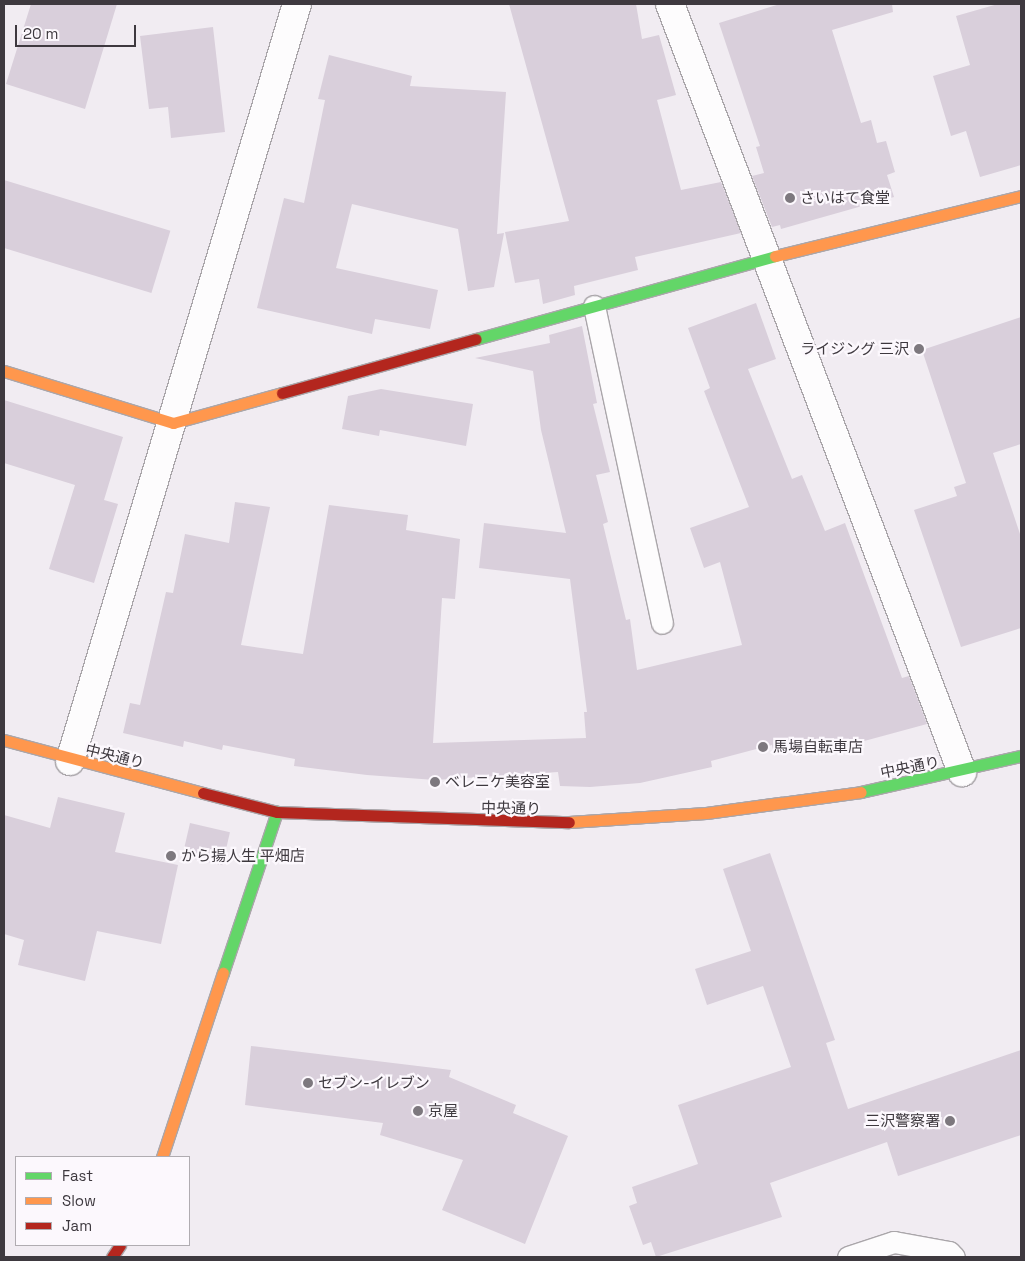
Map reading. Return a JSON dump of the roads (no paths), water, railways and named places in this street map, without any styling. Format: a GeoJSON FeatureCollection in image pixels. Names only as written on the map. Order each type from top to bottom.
{"type":"FeatureCollection","features":[{"type":"Feature","properties":{"kind":"street"},"geometry":{"type":"LineString","coordinates":[[670,4],[962,772]]}},
{"type":"Feature","properties":{"kind":"street"},"geometry":{"type":"LineString","coordinates":[[70,761],[173,423],[291,5]]}},
{"type":"Feature","properties":{"kind":"street"},"geometry":{"type":"LineString","coordinates":[[4,372],[173,423],[768,258],[1021,196]]}},
{"type":"Feature","properties":{"kind":"street","name":"中央通り"},"geometry":{"type":"LineString","coordinates":[[4,740],[70,761],[277,812],[548,824],[706,813],[846,795],[962,772],[1021,756]]}},
{"type":"Feature","properties":{"kind":"street"},"geometry":{"type":"LineString","coordinates":[[162,1156],[277,812]]}},
{"type":"Feature","properties":{"kind":"street"},"geometry":{"type":"LineString","coordinates":[[112,1257],[119,1246]]}},
{"type":"Feature","properties":{"kind":"lane"},"geometry":{"type":"LineString","coordinates":[[594,306],[662,623]]}},
{"type":"Feature","properties":{"kind":"lane"},"geometry":{"type":"LineString","coordinates":[[848,1257],[894,1242],[949,1252],[954,1257]]}},
{"type":"Feature","properties":{"kind":"place","name":"さいはて食堂"},"geometry":{"type":"Point","coordinates":[790,198]}},
{"type":"Feature","properties":{"kind":"place","name":"ライジング 三沢"},"geometry":{"type":"Point","coordinates":[919,349]}},
{"type":"Feature","properties":{"kind":"place","name":"馬場自転車店"},"geometry":{"type":"Point","coordinates":[763,747]}},
{"type":"Feature","properties":{"kind":"place","name":"ベレニケ美容室"},"geometry":{"type":"Point","coordinates":[435,782]}},
{"type":"Feature","properties":{"kind":"place","name":"から揚人生 平畑店"},"geometry":{"type":"Point","coordinates":[171,856]}},
{"type":"Feature","properties":{"kind":"place","name":"セブン-イレブン"},"geometry":{"type":"Point","coordinates":[308,1083]}},
{"type":"Feature","properties":{"kind":"place","name":"京屋"},"geometry":{"type":"Point","coordinates":[418,1111]}},
{"type":"Feature","properties":{"kind":"place","name":"三沢警察署"},"geometry":{"type":"Point","coordinates":[950,1121]}}]}
